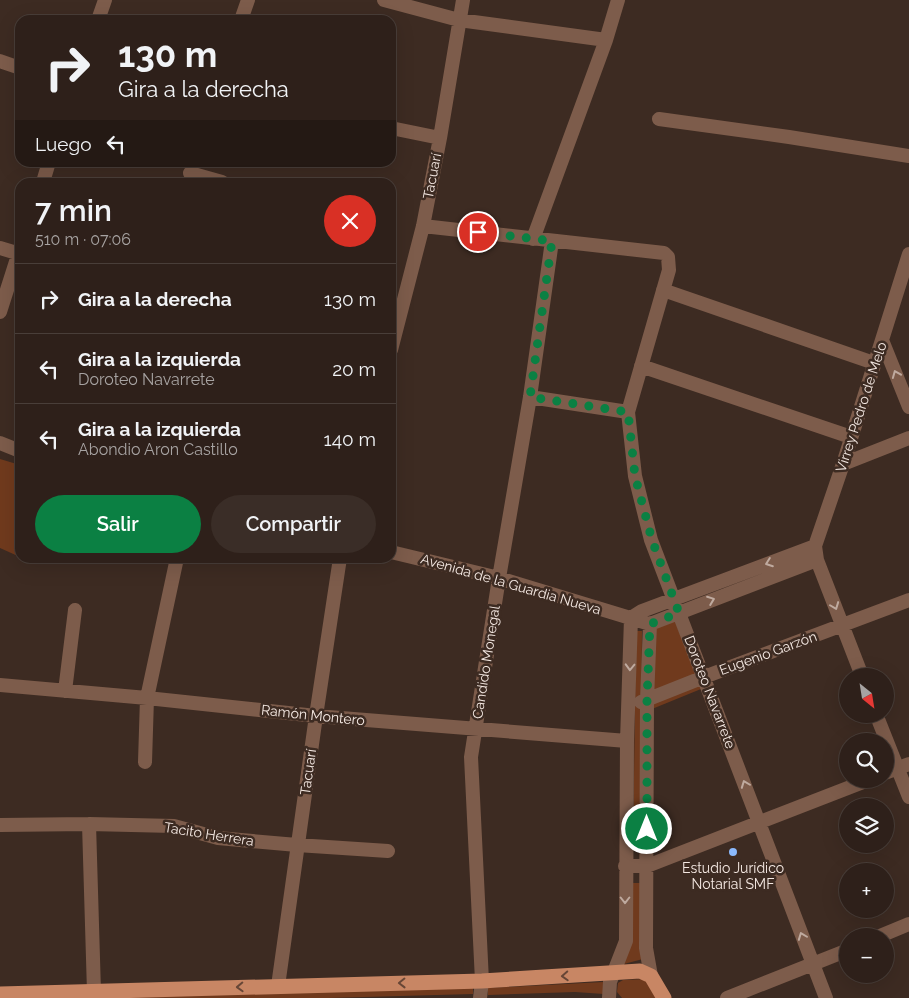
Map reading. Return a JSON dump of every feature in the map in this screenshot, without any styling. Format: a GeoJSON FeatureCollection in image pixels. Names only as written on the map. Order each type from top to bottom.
{"type":"FeatureCollection","features":[{"type":"Feature","properties":{"kind":"main road"},"geometry":{"type":"LineString","coordinates":[[0,994],[482,981],[640,971],[651,976],[664,998]]}},
{"type":"Feature","properties":{"kind":"street"},"geometry":{"type":"LineString","coordinates":[[100,15],[105,0]]}},
{"type":"Feature","properties":{"kind":"street"},"geometry":{"type":"LineString","coordinates":[[243,15],[248,0]]}},
{"type":"Feature","properties":{"kind":"street"},"geometry":{"type":"LineString","coordinates":[[384,0],[459,20],[606,40]]}},
{"type":"Feature","properties":{"kind":"street","name":"Tacuarí"},"geometry":{"type":"LineString","coordinates":[[396,331],[423,226],[440,138],[462,0]]}},
{"type":"Feature","properties":{"kind":"street"},"geometry":{"type":"LineString","coordinates":[[533,239],[606,40],[618,0]]}},
{"type":"Feature","properties":{"kind":"street"},"geometry":{"type":"LineString","coordinates":[[0,61],[15,66]]}},
{"type":"Feature","properties":{"kind":"street"},"geometry":{"type":"LineString","coordinates":[[659,120],[789,137],[909,156]]}},
{"type":"Feature","properties":{"kind":"street"},"geometry":{"type":"LineString","coordinates":[[396,129],[440,138]]}},
{"type":"Feature","properties":{"kind":"street"},"geometry":{"type":"LineString","coordinates":[[190,172],[209,178]]}},
{"type":"Feature","properties":{"kind":"street"},"geometry":{"type":"LineString","coordinates":[[423,226],[552,241]]}},
{"type":"Feature","properties":{"kind":"street","name":"Doroteo Navarrete"},"geometry":{"type":"LineString","coordinates":[[552,241],[664,253],[668,257],[670,264],[628,412],[635,476],[652,540],[826,998]]}},
{"type":"Feature","properties":{"kind":"street","name":"Candido Monegal"},"geometry":{"type":"LineString","coordinates":[[480,998],[482,981],[471,772],[472,757],[499,578],[530,397],[552,241]]}},
{"type":"Feature","properties":{"kind":"street"},"geometry":{"type":"LineString","coordinates":[[0,248],[15,251]]}},
{"type":"Feature","properties":{"kind":"street","name":"Virrey Pedro de Melo"},"geometry":{"type":"LineString","coordinates":[[859,668],[817,560],[815,546],[874,363],[905,276],[909,254]]}},
{"type":"Feature","properties":{"kind":"street"},"geometry":{"type":"LineString","coordinates":[[0,312],[15,265]]}},
{"type":"Feature","properties":{"kind":"street"},"geometry":{"type":"LineString","coordinates":[[662,290],[874,363]]}},
{"type":"Feature","properties":{"kind":"street"},"geometry":{"type":"LineString","coordinates":[[882,340],[909,407]]}},
{"type":"Feature","properties":{"kind":"street"},"geometry":{"type":"LineString","coordinates":[[641,366],[851,437]]}},
{"type":"Feature","properties":{"kind":"street"},"geometry":{"type":"LineString","coordinates":[[530,397],[628,412]]}},
{"type":"Feature","properties":{"kind":"street"},"geometry":{"type":"LineString","coordinates":[[843,464],[909,438]]}},
{"type":"Feature","properties":{"kind":"street"},"geometry":{"type":"LineString","coordinates":[[0,442],[15,450]]}},
{"type":"Feature","properties":{"kind":"street"},"geometry":{"type":"LineString","coordinates":[[0,448],[15,450]]}},
{"type":"Feature","properties":{"kind":"street"},"geometry":{"type":"LineString","coordinates":[[609,998],[608,990],[626,941],[625,866],[631,618],[642,610],[815,546]]}},
{"type":"Feature","properties":{"kind":"street","name":"Avenida de la Guardia Nueva"},"geometry":{"type":"LineString","coordinates":[[396,553],[499,578],[650,624]]}},
{"type":"Feature","properties":{"kind":"street"},"geometry":{"type":"LineString","coordinates":[[651,976],[646,948],[647,700],[650,624],[817,560]]}},
{"type":"Feature","properties":{"kind":"street"},"geometry":{"type":"LineString","coordinates":[[145,762],[147,698],[176,563]]}},
{"type":"Feature","properties":{"kind":"street","name":"Tacuarí"},"geometry":{"type":"LineString","coordinates":[[278,986],[339,563]]}},
{"type":"Feature","properties":{"kind":"street","name":"Eugenio Garzón"},"geometry":{"type":"LineString","coordinates":[[628,707],[704,676],[909,600]]}},
{"type":"Feature","properties":{"kind":"street"},"geometry":{"type":"LineString","coordinates":[[65,691],[75,610]]}},
{"type":"Feature","properties":{"kind":"street","name":"Ramón Montero"},"geometry":{"type":"LineString","coordinates":[[0,685],[316,716],[627,741]]}},
{"type":"Feature","properties":{"kind":"street"},"geometry":{"type":"LineString","coordinates":[[880,723],[909,797]]}},
{"type":"Feature","properties":{"kind":"street"},"geometry":{"type":"LineString","coordinates":[[625,866],[647,866],[848,788]]}},
{"type":"Feature","properties":{"kind":"street"},"geometry":{"type":"LineString","coordinates":[[89,824],[94,992]]}},
{"type":"Feature","properties":{"kind":"street","name":"Tacito Herrera"},"geometry":{"type":"LineString","coordinates":[[0,825],[89,824],[174,826],[218,838],[388,851]]}},
{"type":"Feature","properties":{"kind":"street"},"geometry":{"type":"LineString","coordinates":[[894,930],[909,924]]}},
{"type":"Feature","properties":{"kind":"street"},"geometry":{"type":"LineString","coordinates":[[728,998],[839,954]]}},
{"type":"Feature","properties":{"kind":"shaded area"},"geometry":{"type":"Polygon","coordinates":[[[0,459],[15,464],[15,555],[0,548],[0,459]]]}},
{"type":"Feature","properties":{"kind":"shaded area"},"geometry":{"type":"Polygon","coordinates":[[[675,621],[701,689],[652,709],[654,628],[675,621]]]}},
{"type":"Feature","properties":{"kind":"shaded area"},"geometry":{"type":"Polygon","coordinates":[[[636,631],[642,631],[640,849],[633,849],[636,631]]]}},
{"type":"Feature","properties":{"kind":"shaded area"},"geometry":{"type":"Polygon","coordinates":[[[631,883],[640,883],[643,959],[620,965],[631,883]]]}},
{"type":"Feature","properties":{"kind":"shaded area"},"geometry":{"type":"Polygon","coordinates":[[[645,979],[656,998],[622,998],[617,992],[618,983],[623,980],[645,979]]]}},
{"type":"Feature","properties":{"kind":"shaded area"},"geometry":{"type":"Polygon","coordinates":[[[603,982],[604,994],[575,992],[488,995],[488,988],[603,982]]]}},
{"type":"Feature","properties":{"kind":"shaded area"},"geometry":{"type":"Polygon","coordinates":[[[473,987],[473,994],[329,998],[88,998],[473,987]]]}},
{"type":"Feature","properties":{"kind":"place","name":"Estudio Jurídico Notarial SMF"},"geometry":{"type":"Point","coordinates":[733,852]}},
{"type":"Feature","properties":{"kind":"route"},"geometry":{"type":"LineString","coordinates":[[478,232],[552,241],[530,397],[628,412],[635,476],[652,540],[679,613],[650,624],[647,700],[647,829]]}}]}
